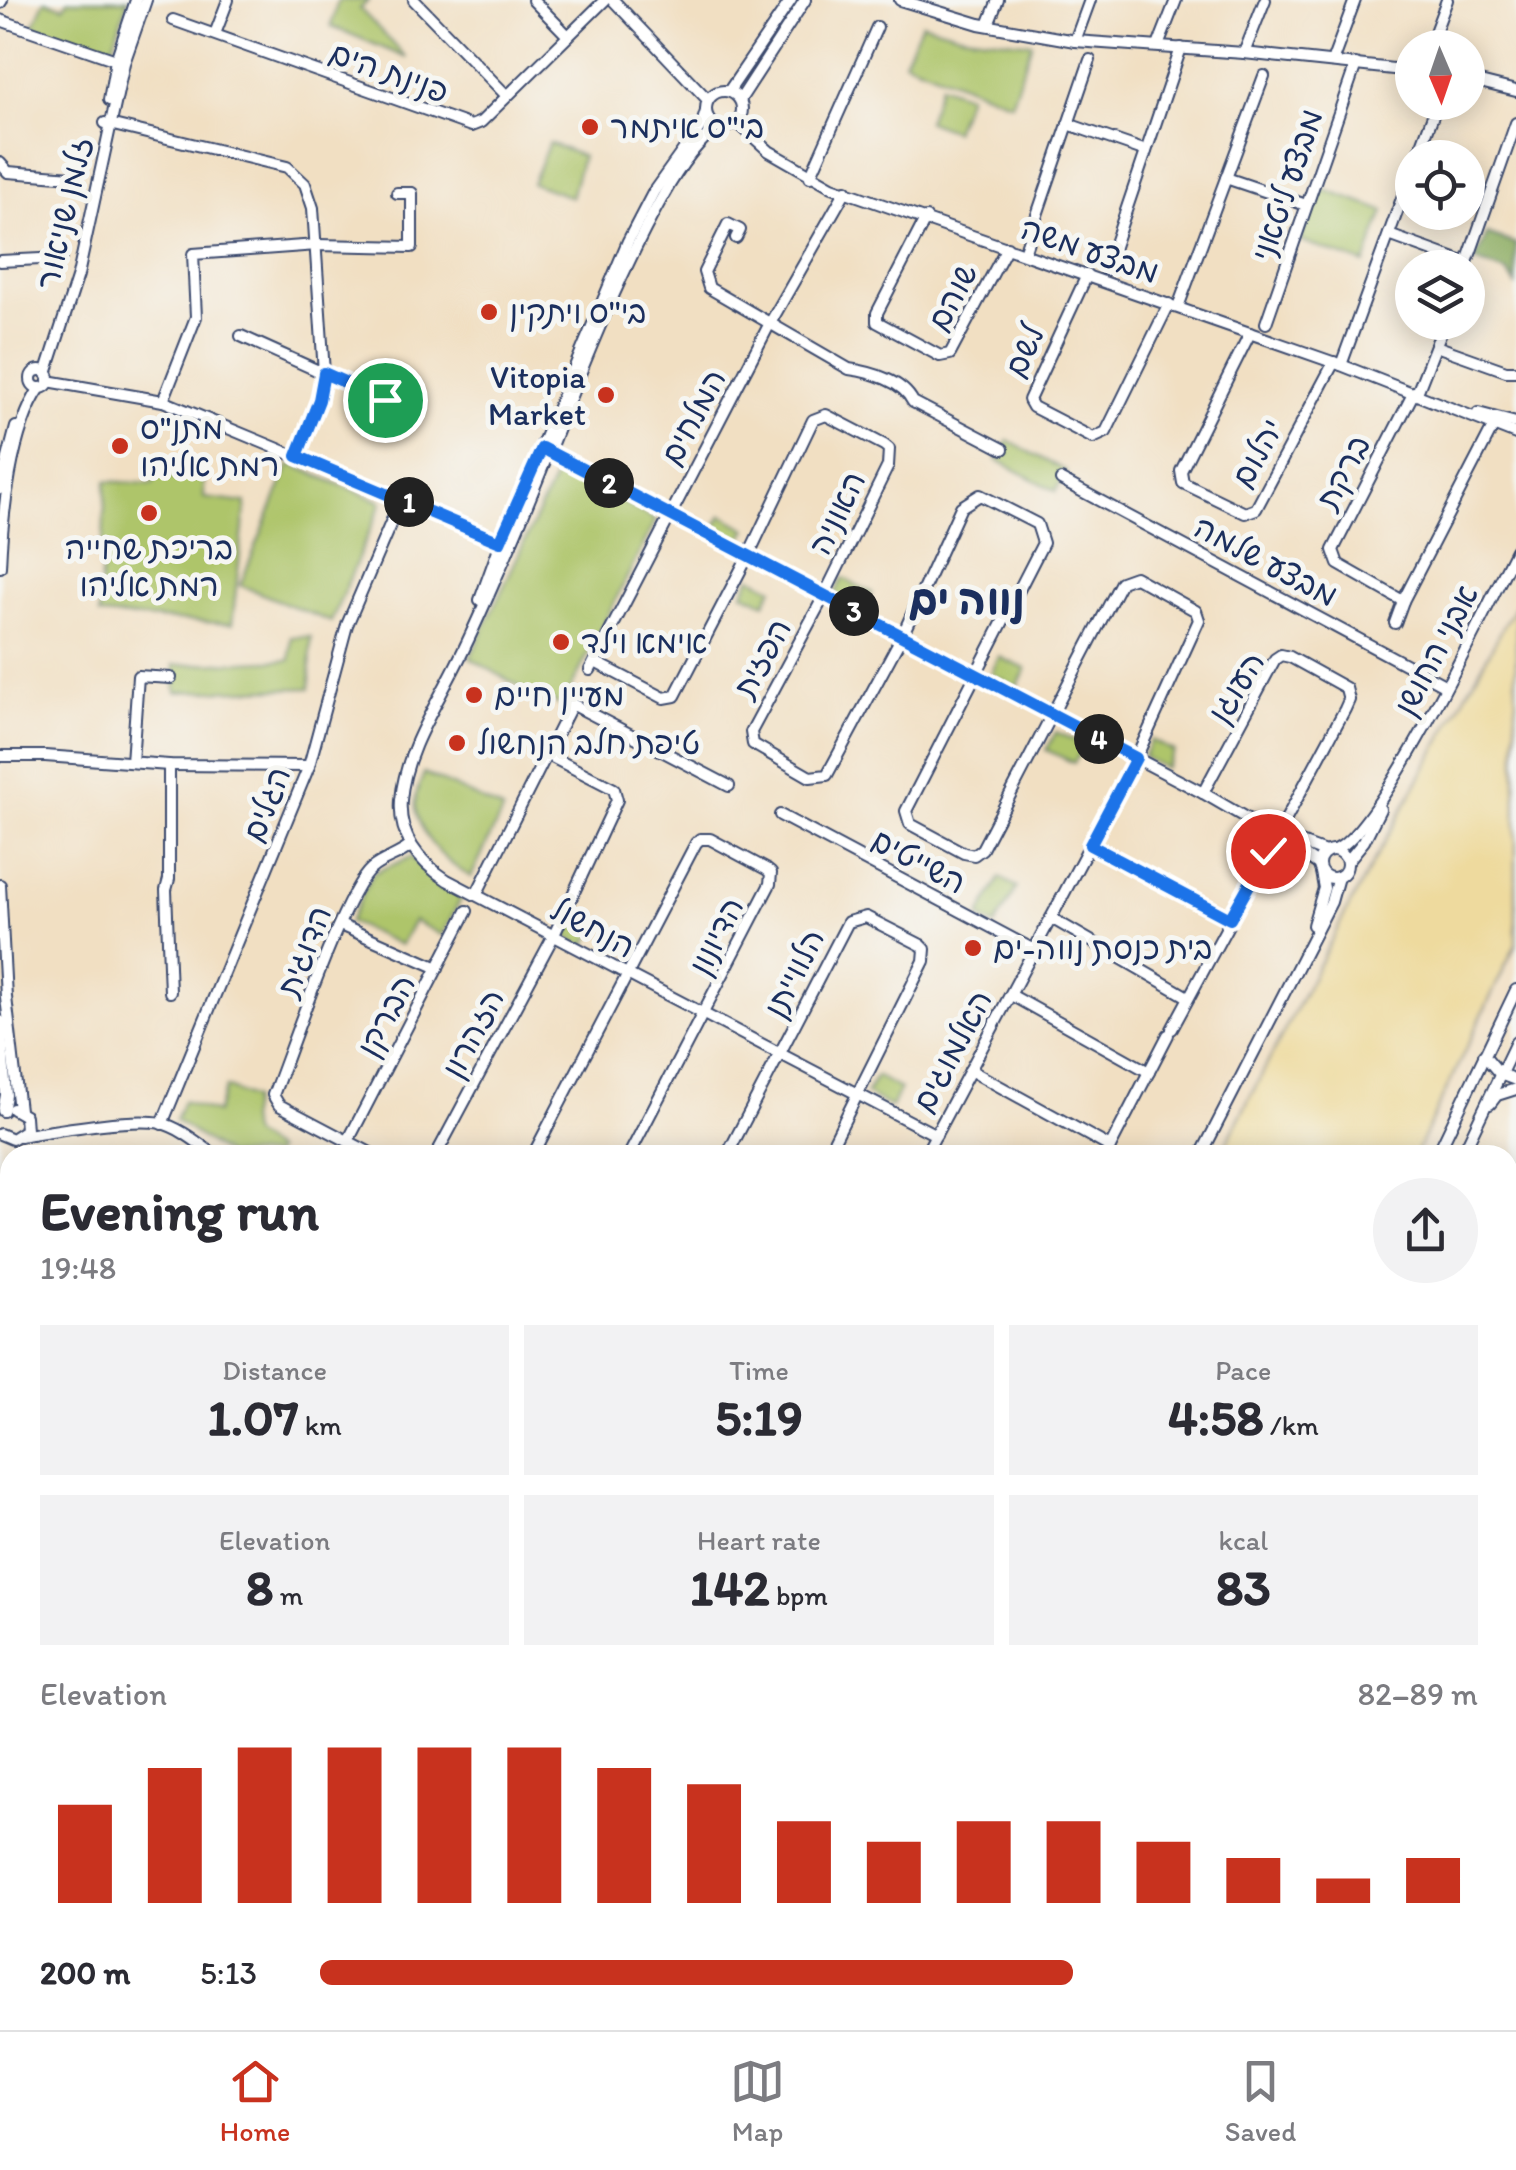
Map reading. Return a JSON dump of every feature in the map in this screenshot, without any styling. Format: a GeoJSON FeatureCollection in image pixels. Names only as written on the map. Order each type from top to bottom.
{"type":"FeatureCollection","features":[{"type":"Feature","properties":{"kind":"street"},"geometry":{"type":"LineString","coordinates":[[120,62],[136,0]]}},
{"type":"Feature","properties":{"kind":"street"},"geometry":{"type":"LineString","coordinates":[[120,62],[146,0]]}},
{"type":"Feature","properties":{"kind":"street"},"geometry":{"type":"LineString","coordinates":[[215,34],[228,0]]}},
{"type":"Feature","properties":{"kind":"street"},"geometry":{"type":"LineString","coordinates":[[414,0],[508,96]]}},
{"type":"Feature","properties":{"kind":"street"},"geometry":{"type":"LineString","coordinates":[[533,0],[568,36]]}},
{"type":"Feature","properties":{"kind":"street","name":"פנינת הים"},"geometry":{"type":"LineString","coordinates":[[173,20],[464,126],[481,122],[605,0]]}},
{"type":"Feature","properties":{"kind":"street"},"geometry":{"type":"LineString","coordinates":[[546,450],[628,241],[654,192],[702,124],[707,106],[717,92],[729,91],[740,100],[742,112],[738,122],[729,126],[710,121],[707,106],[614,0]]}},
{"type":"Feature","properties":{"kind":"street"},"geometry":{"type":"LineString","coordinates":[[729,91],[791,0]]}},
{"type":"Feature","properties":{"kind":"street"},"geometry":{"type":"LineString","coordinates":[[740,100],[805,0]]}},
{"type":"Feature","properties":{"kind":"street"},"geometry":{"type":"LineString","coordinates":[[900,0],[988,26],[1075,41],[1395,69]]}},
{"type":"Feature","properties":{"kind":"street"},"geometry":{"type":"LineString","coordinates":[[988,26],[998,0]]}},
{"type":"Feature","properties":{"kind":"street"},"geometry":{"type":"LineString","coordinates":[[1075,41],[1090,0]]}},
{"type":"Feature","properties":{"kind":"street"},"geometry":{"type":"LineString","coordinates":[[1158,46],[1176,0]]}},
{"type":"Feature","properties":{"kind":"street"},"geometry":{"type":"LineString","coordinates":[[1244,53],[1265,0]]}},
{"type":"Feature","properties":{"kind":"street"},"geometry":{"type":"LineString","coordinates":[[1332,62],[1356,0]]}},
{"type":"Feature","properties":{"kind":"street"},"geometry":{"type":"LineString","coordinates":[[1436,30],[1447,0]]}},
{"type":"Feature","properties":{"kind":"street"},"geometry":{"type":"LineString","coordinates":[[0,20],[120,62]]}},
{"type":"Feature","properties":{"kind":"street"},"geometry":{"type":"LineString","coordinates":[[810,177],[877,27]]}},
{"type":"Feature","properties":{"kind":"street"},"geometry":{"type":"LineString","coordinates":[[1106,270],[1181,48]]}},
{"type":"Feature","properties":{"kind":"street"},"geometry":{"type":"LineString","coordinates":[[1024,253],[1090,60]]}},
{"type":"Feature","properties":{"kind":"street","name":"זלמן שניאור"},"geometry":{"type":"LineString","coordinates":[[0,566],[2,517],[17,445],[78,275],[120,62]]}},
{"type":"Feature","properties":{"kind":"street","name":"מבצע ליטאני"},"geometry":{"type":"LineString","coordinates":[[1266,323],[1356,64]]}},
{"type":"Feature","properties":{"kind":"street"},"geometry":{"type":"LineString","coordinates":[[1174,306],[1264,76]]}},
{"type":"Feature","properties":{"kind":"street"},"geometry":{"type":"LineString","coordinates":[[1485,83],[1516,91]]}},
{"type":"Feature","properties":{"kind":"street","name":"מבצע משה"},"geometry":{"type":"LineString","coordinates":[[738,122],[769,151],[810,177],[1415,392],[1516,434]]}},
{"type":"Feature","properties":{"kind":"street"},"geometry":{"type":"LineString","coordinates":[[1472,250],[1510,157],[1516,123]]}},
{"type":"Feature","properties":{"kind":"street"},"geometry":{"type":"LineString","coordinates":[[108,124],[286,167],[305,184],[317,245],[324,373],[319,400],[297,456]]}},
{"type":"Feature","properties":{"kind":"street"},"geometry":{"type":"LineString","coordinates":[[1068,124],[1146,151]]}},
{"type":"Feature","properties":{"kind":"street"},"geometry":{"type":"LineString","coordinates":[[410,846],[402,822],[402,790],[418,741],[458,662],[639,240],[677,172],[708,134],[720,126]]}},
{"type":"Feature","properties":{"kind":"street"},"geometry":{"type":"LineString","coordinates":[[0,163],[8,172],[72,177]]}},
{"type":"Feature","properties":{"kind":"street"},"geometry":{"type":"LineString","coordinates":[[1226,178],[1306,204]]}},
{"type":"Feature","properties":{"kind":"street","name":"המלחים"},"geometry":{"type":"LineString","coordinates":[[748,556],[676,696],[664,698],[593,666],[769,325],[846,190]]}},
{"type":"Feature","properties":{"kind":"street"},"geometry":{"type":"LineString","coordinates":[[164,401],[196,317],[193,254],[317,245],[412,247],[412,193],[397,193]]}},
{"type":"Feature","properties":{"kind":"street","name":"שוהם"},"geometry":{"type":"LineString","coordinates":[[926,218],[877,314],[877,322],[940,356],[950,354],[1007,247]]}},
{"type":"Feature","properties":{"kind":"street"},"geometry":{"type":"LineString","coordinates":[[1338,364],[1395,218]]}},
{"type":"Feature","properties":{"kind":"street"},"geometry":{"type":"LineString","coordinates":[[736,238],[740,230],[728,224],[704,272],[709,288],[849,369],[868,372],[908,391],[914,402],[1003,450]]}},
{"type":"Feature","properties":{"kind":"street"},"geometry":{"type":"LineString","coordinates":[[1389,235],[1426,250]]}},
{"type":"Feature","properties":{"kind":"street"},"geometry":{"type":"LineString","coordinates":[[0,261],[60,258]]}},
{"type":"Feature","properties":{"kind":"street","name":"לשם"},"geometry":{"type":"LineString","coordinates":[[1087,275],[1029,400],[1033,407],[1093,438],[1106,432],[1174,306]]}},
{"type":"Feature","properties":{"kind":"street","name":"יהלום"},"geometry":{"type":"LineString","coordinates":[[1250,333],[1181,472],[1183,483],[1245,513],[1256,509],[1338,364]]}},
{"type":"Feature","properties":{"kind":"street"},"geometry":{"type":"LineString","coordinates":[[242,336],[385,400]]}},
{"type":"Feature","properties":{"kind":"street","name":"ברקת"},"geometry":{"type":"LineString","coordinates":[[1403,601],[1338,564],[1333,550],[1438,340]]}},
{"type":"Feature","properties":{"kind":"street"},"geometry":{"type":"LineString","coordinates":[[1436,346],[1516,371]]}},
{"type":"Feature","properties":{"kind":"street"},"geometry":{"type":"LineString","coordinates":[[41,380],[164,401],[506,544]]}},
{"type":"Feature","properties":{"kind":"street","name":"זלמן שניאור"},"geometry":{"type":"LineString","coordinates":[[0,490],[10,443],[41,380]]}},
{"type":"Feature","properties":{"kind":"street","name":"מבצע משה"},"geometry":{"type":"LineString","coordinates":[[1439,403],[1516,423]]}},
{"type":"Feature","properties":{"kind":"street","name":"האוניה"},"geometry":{"type":"LineString","coordinates":[[748,556],[813,420],[831,415],[884,445],[890,457],[824,596]]}},
{"type":"Feature","properties":{"kind":"street"},"geometry":{"type":"LineString","coordinates":[[1395,623],[1494,425]]}},
{"type":"Feature","properties":{"kind":"street"},"geometry":{"type":"LineString","coordinates":[[546,450],[1203,793],[1277,836],[1329,877],[1338,877]]}},
{"type":"Feature","properties":{"kind":"street","name":"מבצע שלמה"},"geometry":{"type":"LineString","coordinates":[[1061,480],[1446,686]]}},
{"type":"Feature","properties":{"kind":"street"},"geometry":{"type":"LineString","coordinates":[[902,636],[965,501],[980,494],[1038,524],[1043,543],[908,807],[906,816],[910,824],[964,853],[974,854],[982,849],[1053,715]]}},
{"type":"Feature","properties":{"kind":"street","name":"הגלים"},"geometry":{"type":"LineString","coordinates":[[162,1124],[309,766],[348,625],[401,499]]}},
{"type":"Feature","properties":{"kind":"street","name":"אבני החושן"},"geometry":{"type":"LineString","coordinates":[[1347,862],[1364,840],[1516,550]]}},
{"type":"Feature","properties":{"kind":"street","name":"האלמוגים"},"geometry":{"type":"LineString","coordinates":[[931,1145],[1136,758],[1199,620],[1192,606],[1134,576],[1121,582],[1053,715]]}},
{"type":"Feature","properties":{"kind":"street","name":"הפזית"},"geometry":{"type":"LineString","coordinates":[[824,596],[751,732],[754,744],[810,777],[827,775],[902,636]]}},
{"type":"Feature","properties":{"kind":"street","name":"העוגן"},"geometry":{"type":"LineString","coordinates":[[1203,793],[1281,655],[1290,656],[1346,688],[1349,700],[1277,836]]}},
{"type":"Feature","properties":{"kind":"street"},"geometry":{"type":"LineString","coordinates":[[132,762],[138,676],[171,678]]}},
{"type":"Feature","properties":{"kind":"street"},"geometry":{"type":"LineString","coordinates":[[476,894],[572,704],[729,786]]}},
{"type":"Feature","properties":{"kind":"street","name":"הזהרון"},"geometry":{"type":"LineString","coordinates":[[441,1145],[554,936],[618,796],[614,789],[546,754]]}},
{"type":"Feature","properties":{"kind":"street"},"geometry":{"type":"LineString","coordinates":[[0,756],[169,765],[309,766]]}},
{"type":"Feature","properties":{"kind":"street"},"geometry":{"type":"LineString","coordinates":[[169,765],[166,890],[170,992]]}},
{"type":"Feature","properties":{"kind":"street","name":"אבני החושן"},"geometry":{"type":"LineString","coordinates":[[1330,851],[1342,847],[1365,821],[1398,772]]}},
{"type":"Feature","properties":{"kind":"street","name":"השייטים"},"geometry":{"type":"LineString","coordinates":[[780,815],[1034,950]]}},
{"type":"Feature","properties":{"kind":"street"},"geometry":{"type":"LineString","coordinates":[[1206,1145],[1331,902],[1338,877],[1345,871],[1347,862],[1343,854],[1277,836]]}},
{"type":"Feature","properties":{"kind":"street","name":"הדיונון"},"geometry":{"type":"LineString","coordinates":[[629,974],[696,843],[704,838],[724,846],[766,869],[771,877],[704,1014]]}},
{"type":"Feature","properties":{"kind":"street"},"geometry":{"type":"LineString","coordinates":[[1090,845],[1230,919]]}},
{"type":"Feature","properties":{"kind":"street","name":"הנחשול"},"geometry":{"type":"LineString","coordinates":[[410,846],[434,872],[936,1135]]}},
{"type":"Feature","properties":{"kind":"street","name":"הדוגית"},"geometry":{"type":"LineString","coordinates":[[348,1141],[279,1105],[273,1098],[340,924],[371,868],[410,846]]}},
{"type":"Feature","properties":{"kind":"street"},"geometry":{"type":"LineString","coordinates":[[1111,1145],[1268,851]]}},
{"type":"Feature","properties":{"kind":"street"},"geometry":{"type":"LineString","coordinates":[[1304,955],[1324,888],[1320,868],[1330,851]]}},
{"type":"Feature","properties":{"kind":"street"},"geometry":{"type":"LineString","coordinates":[[0,885],[0,922],[19,1110],[27,1125]]}},
{"type":"Feature","properties":{"kind":"street","name":"הברקן"},"geometry":{"type":"LineString","coordinates":[[348,1141],[467,911]]}},
{"type":"Feature","properties":{"kind":"street","name":"הלווייתן"},"geometry":{"type":"LineString","coordinates":[[781,1054],[848,922],[866,917],[921,945],[925,949],[924,961],[859,1095]]}},
{"type":"Feature","properties":{"kind":"street"},"geometry":{"type":"LineString","coordinates":[[1051,918],[1188,997]]}},
{"type":"Feature","properties":{"kind":"street"},"geometry":{"type":"LineString","coordinates":[[340,924],[438,968]]}},
{"type":"Feature","properties":{"kind":"street"},"geometry":{"type":"LineString","coordinates":[[539,1145],[629,974]]}},
{"type":"Feature","properties":{"kind":"street"},"geometry":{"type":"LineString","coordinates":[[1442,1145],[1516,990]]}},
{"type":"Feature","properties":{"kind":"street"},"geometry":{"type":"LineString","coordinates":[[1010,994],[1148,1072]]}},
{"type":"Feature","properties":{"kind":"street"},"geometry":{"type":"LineString","coordinates":[[634,1145],[704,1014]]}},
{"type":"Feature","properties":{"kind":"street"},"geometry":{"type":"LineString","coordinates":[[0,1020],[6,1096],[1,1112],[19,1110]]}},
{"type":"Feature","properties":{"kind":"street"},"geometry":{"type":"LineString","coordinates":[[1467,1145],[1500,1074],[1512,1058],[1516,1042]]}},
{"type":"Feature","properties":{"kind":"street"},"geometry":{"type":"LineString","coordinates":[[732,1145],[781,1054]]}},
{"type":"Feature","properties":{"kind":"street"},"geometry":{"type":"LineString","coordinates":[[1484,1055],[1512,1058]]}},
{"type":"Feature","properties":{"kind":"street"},"geometry":{"type":"LineString","coordinates":[[1484,1055],[1500,1074],[1516,1080]]}},
{"type":"Feature","properties":{"kind":"street"},"geometry":{"type":"LineString","coordinates":[[970,1070],[1098,1145]]}},
{"type":"Feature","properties":{"kind":"street"},"geometry":{"type":"LineString","coordinates":[[1480,1117],[1497,1095],[1516,1089]]}},
{"type":"Feature","properties":{"kind":"street"},"geometry":{"type":"LineString","coordinates":[[832,1145],[859,1095]]}},
{"type":"Feature","properties":{"kind":"street"},"geometry":{"type":"LineString","coordinates":[[1,1136],[162,1124],[198,1145]]}},
{"type":"Feature","properties":{"kind":"street"},"geometry":{"type":"LineString","coordinates":[[27,1125],[61,1129]]}},
{"type":"Feature","properties":{"kind":"street"},"geometry":{"type":"LineString","coordinates":[[20,1136],[27,1125]]}},
{"type":"Feature","properties":{"kind":"street"},"geometry":{"type":"LineString","coordinates":[[348,1141],[355,1145]]}},
{"type":"Feature","properties":{"kind":"green space"},"geometry":{"type":"Polygon","coordinates":[[[45,0],[64,7],[68,0],[128,0],[111,52],[33,26],[45,0]]]}},
{"type":"Feature","properties":{"kind":"green space"},"geometry":{"type":"Polygon","coordinates":[[[338,0],[369,0],[360,9],[407,58],[331,26],[338,0]]]}},
{"type":"Feature","properties":{"kind":"green space"},"geometry":{"type":"Polygon","coordinates":[[[922,23],[964,35],[1032,43],[1011,103],[904,61],[922,23]]]}},
{"type":"Feature","properties":{"kind":"green space"},"geometry":{"type":"Polygon","coordinates":[[[940,85],[968,95],[954,131],[927,121],[940,85]]]}},
{"type":"Feature","properties":{"kind":"green space"},"geometry":{"type":"Polygon","coordinates":[[[549,143],[582,156],[571,197],[532,183],[549,143]]]}},
{"type":"Feature","properties":{"kind":"green space"},"geometry":{"type":"Polygon","coordinates":[[[1319,188],[1384,211],[1365,264],[1300,241],[1319,188]]]}},
{"type":"Feature","properties":{"kind":"green space"},"geometry":{"type":"Polygon","coordinates":[[[1487,234],[1516,244],[1516,285],[1508,273],[1485,265],[1485,250],[1480,250],[1487,234]]]}},
{"type":"Feature","properties":{"kind":"green space"},"geometry":{"type":"Polygon","coordinates":[[[1008,441],[1066,471],[1056,491],[997,460],[1008,441]]]}},
{"type":"Feature","properties":{"kind":"green space"},"geometry":{"type":"Polygon","coordinates":[[[290,464],[382,502],[331,622],[240,585],[290,464]]]}},
{"type":"Feature","properties":{"kind":"green space"},"geometry":{"type":"Polygon","coordinates":[[[559,468],[656,520],[562,706],[534,695],[470,658],[559,468]]]}},
{"type":"Feature","properties":{"kind":"green space"},"geometry":{"type":"Polygon","coordinates":[[[154,476],[204,479],[204,498],[246,503],[232,624],[99,615],[106,481],[153,484],[154,476]]]}},
{"type":"Feature","properties":{"kind":"green space"},"geometry":{"type":"Polygon","coordinates":[[[722,515],[747,529],[741,541],[715,527],[722,515]]]}},
{"type":"Feature","properties":{"kind":"green space"},"geometry":{"type":"Polygon","coordinates":[[[751,577],[773,588],[765,603],[743,593],[751,577]]]}},
{"type":"Feature","properties":{"kind":"green space"},"geometry":{"type":"Polygon","coordinates":[[[843,578],[872,593],[863,610],[834,595],[843,578]]]}},
{"type":"Feature","properties":{"kind":"green space"},"geometry":{"type":"Polygon","coordinates":[[[291,637],[311,637],[310,688],[176,692],[174,665],[290,660],[291,637]]]}},
{"type":"Feature","properties":{"kind":"green space"},"geometry":{"type":"Polygon","coordinates":[[[999,657],[1026,669],[1017,687],[991,674],[999,657]]]}},
{"type":"Feature","properties":{"kind":"green space"},"geometry":{"type":"Polygon","coordinates":[[[1056,732],[1085,745],[1074,763],[1046,750],[1056,732]]]}},
{"type":"Feature","properties":{"kind":"green space"},"geometry":{"type":"Polygon","coordinates":[[[1151,740],[1174,751],[1165,768],[1143,757],[1151,740]]]}},
{"type":"Feature","properties":{"kind":"green space"},"geometry":{"type":"Polygon","coordinates":[[[424,773],[503,810],[471,877],[441,854],[419,821],[416,796],[424,773]]]}},
{"type":"Feature","properties":{"kind":"green space"},"geometry":{"type":"Polygon","coordinates":[[[411,857],[434,877],[464,893],[442,935],[414,921],[400,945],[349,922],[373,873],[411,857]]]}},
{"type":"Feature","properties":{"kind":"green space"},"geometry":{"type":"Polygon","coordinates":[[[1000,878],[1017,887],[995,926],[979,917],[1000,878]]]}},
{"type":"Feature","properties":{"kind":"green space"},"geometry":{"type":"Polygon","coordinates":[[[573,918],[595,930],[585,947],[565,936],[573,918]]]}},
{"type":"Feature","properties":{"kind":"green space"},"geometry":{"type":"Polygon","coordinates":[[[876,1076],[900,1089],[891,1107],[866,1094],[876,1076]]]}},
{"type":"Feature","properties":{"kind":"green space"},"geometry":{"type":"Polygon","coordinates":[[[226,1087],[252,1099],[248,1121],[252,1135],[267,1145],[212,1145],[175,1120],[183,1101],[216,1113],[226,1087]]]}},
{"type":"Feature","properties":{"kind":"sand"},"geometry":{"type":"Polygon","coordinates":[[[1516,604],[1516,944],[1420,1145],[1225,1145],[1347,910],[1516,604]]]}},
{"type":"Feature","properties":{"kind":"place","name":"בי''ס איתמר"},"geometry":{"type":"Point","coordinates":[590,127]}},
{"type":"Feature","properties":{"kind":"place","name":"בי''ס ויתקין"},"geometry":{"type":"Point","coordinates":[489,312]}},
{"type":"Feature","properties":{"kind":"place","name":"Vitopia Market"},"geometry":{"type":"Point","coordinates":[606,395]}},
{"type":"Feature","properties":{"kind":"place","name":"מתנ\"ס רמת אליהו"},"geometry":{"type":"Point","coordinates":[120,446]}},
{"type":"Feature","properties":{"kind":"place","name":"בריכת שחייה רמת אליהו"},"geometry":{"type":"Point","coordinates":[149,513]}},
{"type":"Feature","properties":{"kind":"place","name":"אימא וילד"},"geometry":{"type":"Point","coordinates":[561,642]}},
{"type":"Feature","properties":{"kind":"place","name":"מעיין חיים"},"geometry":{"type":"Point","coordinates":[474,695]}},
{"type":"Feature","properties":{"kind":"place","name":"טיפת חלב הנחשול"},"geometry":{"type":"Point","coordinates":[457,743]}},
{"type":"Feature","properties":{"kind":"place","name":"בית כנסת נווה-ים"},"geometry":{"type":"Point","coordinates":[973,948]}},
{"type":"Feature","properties":{"kind":"district","name":"נווה ים"},"geometry":{"type":"Point","coordinates":[967,599]}},
{"type":"Feature","properties":{"kind":"route"},"geometry":{"type":"LineString","coordinates":[[385,400],[324,373],[319,400],[297,456],[500,542],[542,448],[1136,758],[1090,845],[1230,919],[1268,851]]}}]}
